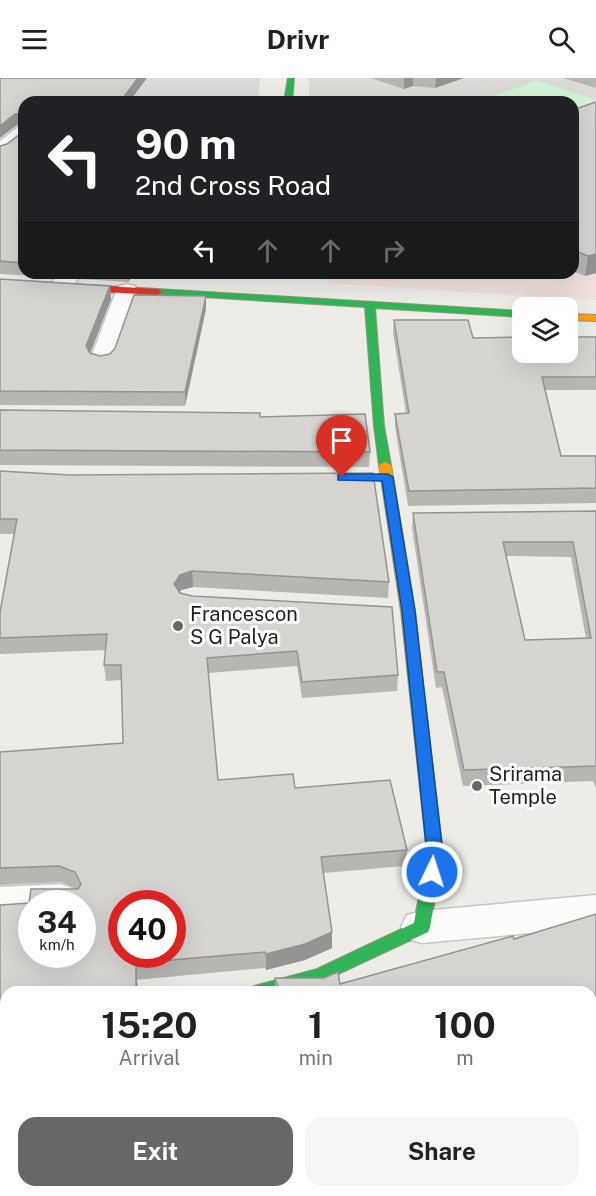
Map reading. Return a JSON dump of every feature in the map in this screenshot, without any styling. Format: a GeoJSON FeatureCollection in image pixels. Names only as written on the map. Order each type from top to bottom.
{"type":"FeatureCollection","features":[{"type":"Feature","properties":{"kind":"street"},"geometry":{"type":"LineString","coordinates":[[289,96],[291,78]]}},
{"type":"Feature","properties":{"kind":"street"},"geometry":{"type":"LineString","coordinates":[[0,150],[18,136]]}},
{"type":"Feature","properties":{"kind":"street"},"geometry":{"type":"LineString","coordinates":[[0,283],[65,280],[127,291],[512,313]]}},
{"type":"Feature","properties":{"kind":"street"},"geometry":{"type":"LineString","coordinates":[[249,298],[252,281]]}},
{"type":"Feature","properties":{"kind":"street"},"geometry":{"type":"LineString","coordinates":[[275,300],[277,282]]}},
{"type":"Feature","properties":{"kind":"street"},"geometry":{"type":"LineString","coordinates":[[102,360],[127,291]]}},
{"type":"Feature","properties":{"kind":"street"},"geometry":{"type":"LineString","coordinates":[[370,306],[367,418],[376,477],[407,517],[408,611],[435,854],[422,927]]}},
{"type":"Feature","properties":{"kind":"street"},"geometry":{"type":"LineString","coordinates":[[578,317],[596,318]]}},
{"type":"Feature","properties":{"kind":"street"},"geometry":{"type":"LineString","coordinates":[[374,609],[408,611]]}},
{"type":"Feature","properties":{"kind":"street"},"geometry":{"type":"LineString","coordinates":[[0,903],[18,902]]}},
{"type":"Feature","properties":{"kind":"street"},"geometry":{"type":"LineString","coordinates":[[283,986],[351,963],[422,927],[596,911]]}},
{"type":"Feature","properties":{"kind":"shaded area"},"geometry":{"type":"Polygon","coordinates":[[[0,78],[260,78],[258,96],[18,96],[0,78]]]}},
{"type":"Feature","properties":{"kind":"shaded area"},"geometry":{"type":"Polygon","coordinates":[[[309,78],[596,78],[596,222],[579,216],[579,96],[309,96],[309,78]]]}},
{"type":"Feature","properties":{"kind":"shaded area"},"geometry":{"type":"Polygon","coordinates":[[[492,78],[508,82],[466,96],[436,96],[492,78]]]}},
{"type":"Feature","properties":{"kind":"shaded area"},"geometry":{"type":"Polygon","coordinates":[[[579,216],[596,222],[596,300],[578,299],[578,297],[335,284],[321,279],[579,279],[579,216]]]}},
{"type":"Feature","properties":{"kind":"green space"},"geometry":{"type":"Polygon","coordinates":[[[537,81],[596,100],[579,107],[579,96],[492,96],[537,81]]]}},
{"type":"Feature","properties":{"kind":"building"},"geometry":{"type":"Polygon","coordinates":[[[0,78],[138,78],[124,96],[18,96],[18,114],[0,126],[0,78]]]}},
{"type":"Feature","properties":{"kind":"building"},"geometry":{"type":"Polygon","coordinates":[[[596,102],[596,254],[588,256],[579,252],[579,108],[596,102]]]}},
{"type":"Feature","properties":{"kind":"building"},"geometry":{"type":"Polygon","coordinates":[[[18,136],[18,262],[0,261],[0,146],[18,136]]]}},
{"type":"Feature","properties":{"kind":"building"},"geometry":{"type":"Polygon","coordinates":[[[0,279],[110,286],[86,346],[90,353],[100,356],[110,354],[115,348],[134,295],[206,296],[185,392],[0,391],[0,279]]]}},
{"type":"Feature","properties":{"kind":"building"},"geometry":{"type":"Polygon","coordinates":[[[394,320],[468,320],[473,338],[512,337],[512,363],[578,363],[578,337],[596,337],[596,377],[542,377],[561,456],[596,456],[596,488],[409,491],[395,414],[409,413],[394,320]]]}},
{"type":"Feature","properties":{"kind":"building"},"geometry":{"type":"Polygon","coordinates":[[[0,410],[260,413],[260,417],[365,414],[370,452],[0,450],[0,410]]]}},
{"type":"Feature","properties":{"kind":"building"},"geometry":{"type":"Polygon","coordinates":[[[0,471],[70,475],[373,473],[389,582],[192,571],[180,575],[174,584],[180,593],[192,596],[392,607],[398,675],[302,682],[297,651],[207,658],[218,780],[293,774],[295,788],[390,780],[407,850],[321,857],[332,932],[305,944],[266,954],[265,952],[186,959],[186,890],[108,890],[108,968],[136,968],[136,986],[0,986],[0,905],[18,904],[18,968],[96,968],[96,890],[31,890],[78,889],[81,884],[75,872],[59,866],[0,868],[0,752],[123,743],[121,665],[104,665],[107,634],[0,638],[0,612],[17,519],[0,519],[0,471]]]}},
{"type":"Feature","properties":{"kind":"building"},"geometry":{"type":"Polygon","coordinates":[[[596,511],[596,766],[464,770],[444,672],[437,672],[413,513],[596,511]],[[503,542],[525,640],[591,638],[573,542],[503,542]]]}},
{"type":"Feature","properties":{"kind":"building"},"geometry":{"type":"Polygon","coordinates":[[[596,914],[596,986],[278,986],[275,978],[324,978],[338,972],[340,984],[513,936],[514,939],[596,914]]]}},
{"type":"Feature","properties":{"kind":"traffic: fast"},"geometry":{"type":"LineString","coordinates":[[289,96],[291,78]]}},
{"type":"Feature","properties":{"kind":"traffic: fast"},"geometry":{"type":"LineString","coordinates":[[157,292],[512,313]]}},
{"type":"Feature","properties":{"kind":"traffic: fast"},"geometry":{"type":"LineString","coordinates":[[370,306],[379,426],[385,465]]}},
{"type":"Feature","properties":{"kind":"traffic: fast"},"geometry":{"type":"LineString","coordinates":[[280,986],[321,975],[422,927],[435,854],[414,667]]}},
{"type":"Feature","properties":{"kind":"traffic: slow"},"geometry":{"type":"LineString","coordinates":[[578,317],[596,318]]}},
{"type":"Feature","properties":{"kind":"traffic: slow"},"geometry":{"type":"LineString","coordinates":[[385,465],[408,611],[414,667]]}},
{"type":"Feature","properties":{"kind":"traffic: jam"},"geometry":{"type":"LineString","coordinates":[[0,283],[157,292]]}},
{"type":"Feature","properties":{"kind":"place","name":"Francescon S G Palya"},"geometry":{"type":"Point","coordinates":[178,626]}},
{"type":"Feature","properties":{"kind":"place","name":"Srirama Temple"},"geometry":{"type":"Point","coordinates":[477,786]}},
{"type":"Feature","properties":{"kind":"route"},"geometry":{"type":"LineString","coordinates":[[342,477],[388,477],[408,611],[435,854],[432,872]]}}]}
